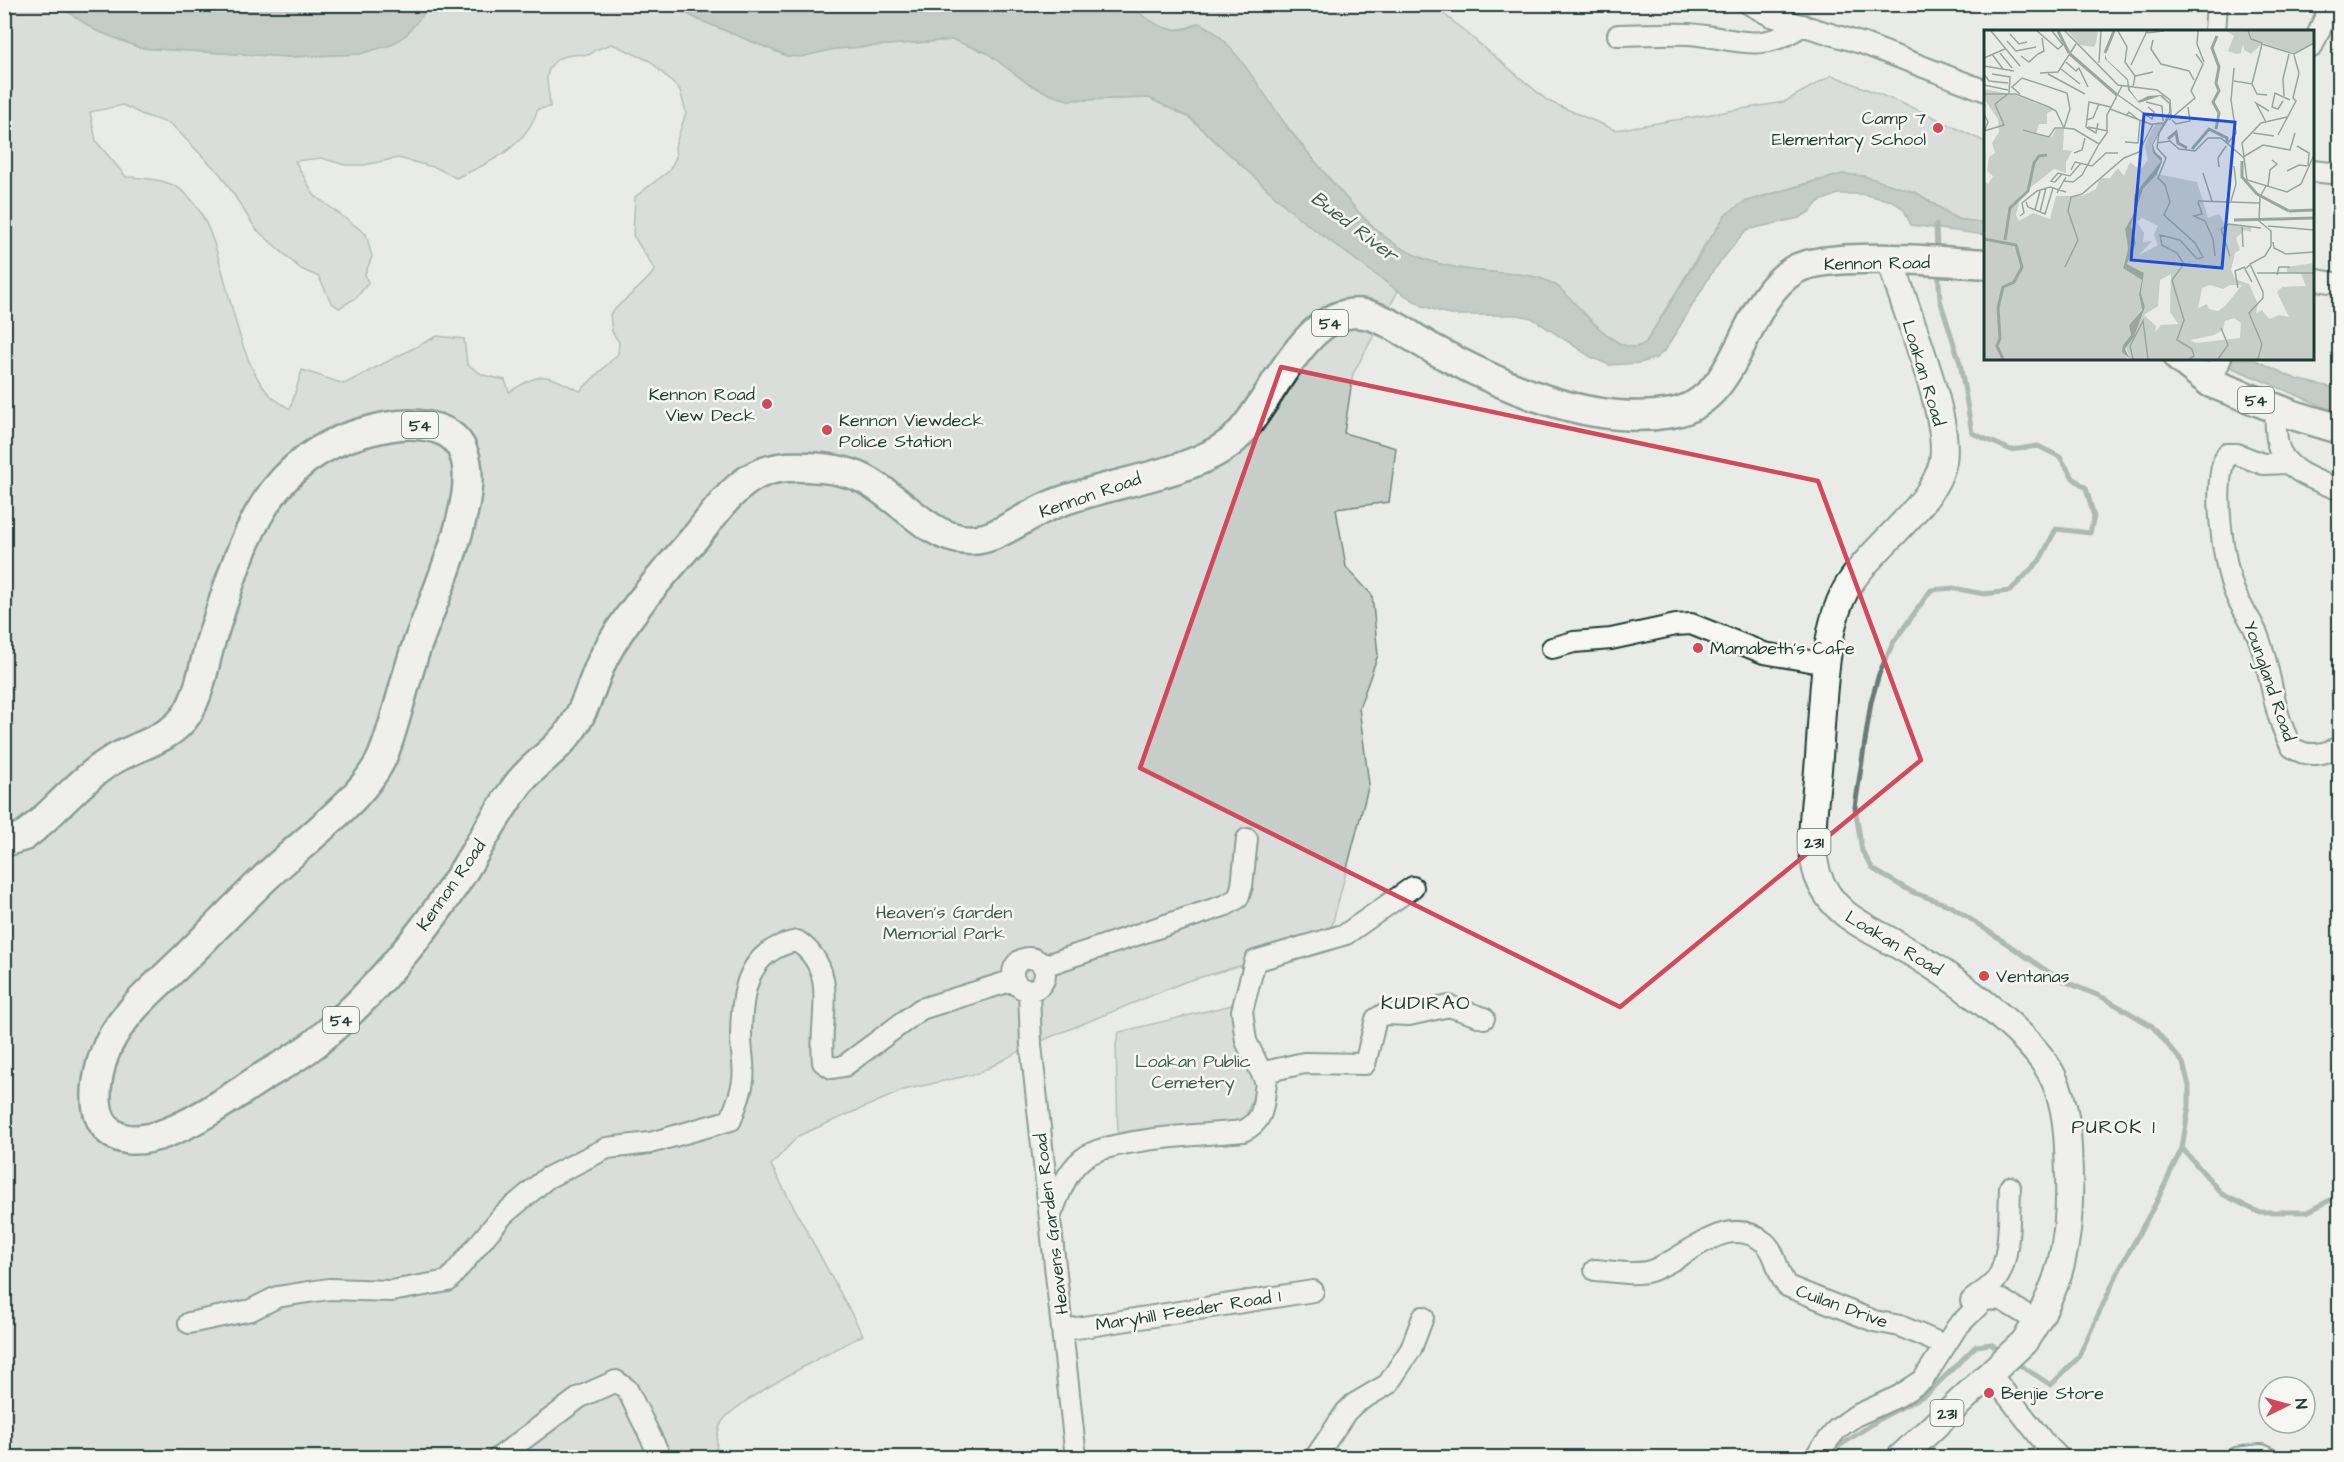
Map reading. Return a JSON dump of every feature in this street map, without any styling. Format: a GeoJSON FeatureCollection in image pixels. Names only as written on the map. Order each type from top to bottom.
{"type":"FeatureCollection","features":[{"type":"Feature","properties":{"kind":"highway","name":"Kennon Road"},"geometry":{"type":"LineString","coordinates":[[4,842],[12,841],[29,832],[103,765],[181,725],[194,704],[200,675],[237,559],[262,503],[289,472],[332,442],[388,426],[423,425],[444,430],[457,439],[465,455],[468,470],[467,492],[460,525],[420,634],[385,754],[357,794],[267,876],[127,1015],[109,1043],[101,1066],[97,1091],[98,1113],[107,1130],[120,1138],[131,1140],[154,1138],[219,1105],[307,1050],[360,1002],[452,890],[522,780],[574,727],[602,662],[632,612],[731,494],[752,478],[769,470],[790,466],[843,470],[873,484],[943,534],[974,543],[1051,505],[1194,463],[1237,439],[1303,343],[1341,315],[1367,314],[1473,370],[1554,401],[1610,415],[1678,412],[1702,402],[1723,377],[1770,293],[1796,268],[1825,261],[1891,260],[1974,263]]}},
{"type":"Feature","properties":{"kind":"highway","name":"54"},"geometry":{"type":"LineString","coordinates":[[2185,360],[2216,370],[2275,407],[2340,429]]}},
{"type":"Feature","properties":{"kind":"main road","name":"Loakan Road"},"geometry":{"type":"LineString","coordinates":[[1891,260],[1938,410],[1944,440],[1943,460],[1938,477],[1927,496],[1851,580],[1839,602],[1827,664],[1814,845],[1817,873],[1828,898],[1854,922],[1897,944],[1961,984],[2039,1054],[2054,1078],[2064,1112],[2068,1144],[2070,1217],[2052,1298],[2031,1332],[1900,1458]]}},
{"type":"Feature","properties":{"kind":"street"},"geometry":{"type":"LineString","coordinates":[[1749,4],[1771,16],[1864,44],[1984,91]]}},
{"type":"Feature","properties":{"kind":"street"},"geometry":{"type":"LineString","coordinates":[[2215,30],[2217,4]]}},
{"type":"Feature","properties":{"kind":"street"},"geometry":{"type":"LineString","coordinates":[[2314,45],[2331,4]]}},
{"type":"Feature","properties":{"kind":"street"},"geometry":{"type":"LineString","coordinates":[[1618,35],[1690,34],[1755,44],[1774,41],[1803,25]]}},
{"type":"Feature","properties":{"kind":"street"},"geometry":{"type":"LineString","coordinates":[[2314,171],[2340,174]]}},
{"type":"Feature","properties":{"kind":"street"},"geometry":{"type":"LineString","coordinates":[[2314,279],[2340,284]]}},
{"type":"Feature","properties":{"kind":"street"},"geometry":{"type":"LineString","coordinates":[[2275,407],[2278,445],[2288,463]]}},
{"type":"Feature","properties":{"kind":"street","name":"Youngland Road"},"geometry":{"type":"LineString","coordinates":[[2340,490],[2299,471],[2288,463],[2263,464],[2237,454],[2227,454],[2223,460],[2220,488],[2226,563],[2236,594],[2260,640],[2271,688],[2292,747],[2303,753],[2316,754],[2340,746]]}},
{"type":"Feature","properties":{"kind":"street"},"geometry":{"type":"LineString","coordinates":[[1552,648],[1574,642],[1611,639],[1691,624],[1764,653],[1827,664]]}},
{"type":"Feature","properties":{"kind":"street"},"geometry":{"type":"LineString","coordinates":[[1042,966],[1227,905],[1238,898],[1242,886],[1247,839]]}},
{"type":"Feature","properties":{"kind":"street"},"geometry":{"type":"LineString","coordinates":[[1265,1080],[1246,1041],[1242,1011],[1255,961],[1346,934],[1413,887]]}},
{"type":"Feature","properties":{"kind":"street"},"geometry":{"type":"LineString","coordinates":[[189,1323],[251,1310],[277,1297],[329,1289],[391,1291],[448,1281],[458,1273],[503,1215],[547,1178],[607,1148],[650,1143],[731,1120],[743,1081],[741,1037],[748,976],[760,959],[784,944],[797,941],[806,947],[815,957],[824,976],[826,995],[821,1046],[823,1062],[832,1068],[844,1066],[921,1009],[1042,982],[1042,966],[1035,959],[1024,958],[1016,965],[1022,985]]}},
{"type":"Feature","properties":{"kind":"street","name":"Heavens Garden Road"},"geometry":{"type":"LineString","coordinates":[[1022,985],[1064,1330],[1076,1458]]}},
{"type":"Feature","properties":{"kind":"street"},"geometry":{"type":"LineString","coordinates":[[1050,1217],[1067,1176],[1088,1155],[1121,1144],[1243,1131],[1254,1126],[1261,1118],[1265,1080],[1269,1071],[1304,1063],[1365,1064],[1376,1019],[1384,1014],[1409,1015],[1449,1006],[1484,1018]]}},
{"type":"Feature","properties":{"kind":"street"},"geometry":{"type":"LineString","coordinates":[[1957,1328],[1965,1308],[1997,1279],[2001,1271],[2009,1227],[2010,1187]]}},
{"type":"Feature","properties":{"kind":"street","name":"Cuilan Drive"},"geometry":{"type":"LineString","coordinates":[[1595,1270],[1635,1273],[1650,1271],[1710,1239],[1736,1232],[1751,1233],[1766,1243],[1773,1254],[1781,1278],[1787,1286],[1874,1321],[1900,1326],[1944,1345]]}},
{"type":"Feature","properties":{"kind":"street","name":"Maryhill Feeder Road 1"},"geometry":{"type":"LineString","coordinates":[[1064,1330],[1313,1291]]}},
{"type":"Feature","properties":{"kind":"street"},"geometry":{"type":"LineString","coordinates":[[1814,1458],[1837,1429],[1855,1416],[1899,1396],[1923,1380],[1957,1328],[1985,1299],[2002,1300],[2031,1332]]}},
{"type":"Feature","properties":{"kind":"street"},"geometry":{"type":"LineString","coordinates":[[1315,1458],[1354,1404],[1388,1384],[1411,1349],[1423,1317]]}},
{"type":"Feature","properties":{"kind":"street"},"geometry":{"type":"LineString","coordinates":[[1991,1370],[2043,1440],[2060,1458]]}},
{"type":"Feature","properties":{"kind":"street"},"geometry":{"type":"LineString","coordinates":[[498,1458],[580,1397],[616,1381],[627,1389],[661,1458]]}},
{"type":"Feature","properties":{"kind":"street"},"geometry":{"type":"LineString","coordinates":[[2236,1458],[2261,1455],[2268,1458]]}},
{"type":"Feature","properties":{"kind":"highlighted area"},"geometry":{"type":"Polygon","coordinates":[[[1281,367],[1818,481],[1921,760],[1620,1007],[1140,768],[1281,367]]]}},
{"type":"Feature","properties":{"kind":"green space","name":"Heaven's Garden Memorial Park"},"geometry":{"type":"Polygon","coordinates":[[[431,4],[672,5],[697,19],[787,56],[835,49],[953,40],[973,45],[1083,100],[1149,98],[1190,118],[1299,218],[1398,291],[1353,374],[1344,433],[1396,448],[1389,502],[1336,509],[1346,567],[1372,595],[1378,655],[1359,708],[1369,784],[1328,941],[1187,981],[1031,1045],[979,1073],[904,1090],[798,1136],[771,1165],[863,1335],[787,1376],[730,1413],[722,1422],[719,1430],[717,1457],[5,1458],[5,5],[58,5],[95,30],[140,48],[289,57],[360,54],[431,4]],[[612,44],[595,50],[589,55],[569,55],[557,60],[552,64],[547,78],[550,107],[538,109],[532,123],[516,144],[482,166],[456,178],[437,168],[398,158],[364,165],[345,165],[321,158],[295,161],[314,195],[366,234],[372,257],[365,274],[368,283],[356,298],[339,308],[331,302],[319,277],[301,269],[256,229],[221,175],[171,124],[143,115],[123,105],[90,112],[96,141],[126,177],[151,179],[170,184],[193,202],[207,224],[243,346],[255,374],[271,396],[290,409],[302,370],[344,384],[437,336],[464,339],[467,364],[483,375],[505,380],[509,392],[530,380],[544,377],[580,391],[618,354],[619,342],[612,332],[610,314],[655,270],[633,235],[635,197],[669,171],[676,157],[675,146],[686,113],[680,90],[650,61],[612,44]]]}},
{"type":"Feature","properties":{"kind":"green space"},"geometry":{"type":"Polygon","coordinates":[[[1127,5],[1451,5],[1444,14],[1548,101],[1615,130],[1784,102],[1832,75],[1923,112],[1984,142],[1984,223],[1957,219],[1917,193],[1817,180],[1744,202],[1705,244],[1646,342],[1636,347],[1624,345],[1598,328],[1565,293],[1549,282],[1525,275],[1442,265],[1398,246],[1371,225],[1339,190],[1288,128],[1246,68],[1221,38],[1209,28],[1198,23],[1178,30],[1152,22],[1127,5]]]}},
{"type":"Feature","properties":{"kind":"green space","name":"Loakan Public Cemetery"},"geometry":{"type":"Polygon","coordinates":[[[1232,1005],[1256,1088],[1245,1119],[1118,1139],[1116,1044],[1119,1032],[1232,1005]]]}},
{"type":"Feature","properties":{"kind":"water"},"geometry":{"type":"Polygon","coordinates":[[[431,4],[406,35],[391,45],[360,54],[289,57],[140,48],[95,30],[58,5],[431,4]]]}},
{"type":"Feature","properties":{"kind":"water","name":"Bued River"},"geometry":{"type":"Polygon","coordinates":[[[1127,4],[1144,17],[1170,29],[1188,28],[1198,23],[1222,38],[1247,68],[1288,128],[1339,190],[1384,236],[1412,254],[1442,265],[1525,275],[1549,282],[1565,293],[1598,328],[1611,338],[1624,345],[1635,347],[1646,342],[1725,215],[1744,202],[1842,174],[1864,176],[1917,193],[1957,219],[1984,223],[1984,235],[1911,225],[1904,210],[1893,201],[1861,194],[1838,194],[1818,202],[1811,211],[1799,218],[1746,230],[1713,271],[1666,349],[1656,358],[1640,363],[1609,365],[1591,357],[1532,318],[1518,315],[1451,315],[1423,306],[1398,291],[1299,218],[1190,118],[1149,98],[1068,100],[1051,95],[1027,83],[987,53],[953,40],[835,49],[801,57],[787,56],[697,19],[672,5],[1127,4]]]}},
{"type":"Feature","properties":{"kind":"water"},"geometry":{"type":"Polygon","coordinates":[[[2219,360],[2255,360],[2296,379],[2339,389],[2339,413],[2219,360]]]}},
{"type":"Feature","properties":{"kind":"waterway"},"geometry":{"type":"LineString","coordinates":[[1936,225],[1937,253]]}},
{"type":"Feature","properties":{"kind":"waterway"},"geometry":{"type":"LineString","coordinates":[[1938,268],[1940,300],[1960,363],[1972,433],[2011,450],[2038,446],[2060,457],[2073,478],[2086,488],[2094,517],[2090,533],[2056,529],[2040,560],[2010,591],[1984,594],[1953,588],[1931,590],[1893,643],[1879,674],[1871,702],[1855,807],[1862,851],[1873,869],[1881,874],[1912,892],[1951,906],[2059,979],[2104,998],[2152,1026],[2183,1063],[2189,1086],[2189,1106],[2182,1148],[2157,1201],[2120,1268],[2078,1358],[2051,1385],[2015,1362]]}},
{"type":"Feature","properties":{"kind":"waterway"},"geometry":{"type":"LineString","coordinates":[[2182,1148],[2222,1194],[2258,1212],[2307,1212],[2340,1195]]}},
{"type":"Feature","properties":{"kind":"waterway"},"geometry":{"type":"LineString","coordinates":[[1827,1458],[1832,1451],[1883,1417],[1927,1394],[1976,1346],[1991,1344],[2002,1353]]}},
{"type":"Feature","properties":{"kind":"place","name":"Camp 7 Elementary School"},"geometry":{"type":"Point","coordinates":[1938,128]}},
{"type":"Feature","properties":{"kind":"place","name":"Kennon Road View Deck"},"geometry":{"type":"Point","coordinates":[767,404]}},
{"type":"Feature","properties":{"kind":"place","name":"Kennon Viewdeck Police Station"},"geometry":{"type":"Point","coordinates":[827,430]}},
{"type":"Feature","properties":{"kind":"place","name":"Mamabeth's Cafe"},"geometry":{"type":"Point","coordinates":[1698,648]}},
{"type":"Feature","properties":{"kind":"place","name":"Ventanas"},"geometry":{"type":"Point","coordinates":[1984,976]}},
{"type":"Feature","properties":{"kind":"place","name":"Benjie Store"},"geometry":{"type":"Point","coordinates":[1989,1393]}},
{"type":"Feature","properties":{"kind":"district","name":"KUDIRAO"},"geometry":{"type":"Point","coordinates":[1426,1002]}},
{"type":"Feature","properties":{"kind":"district","name":"PUROK 1"},"geometry":{"type":"Point","coordinates":[2114,1126]}}]}
